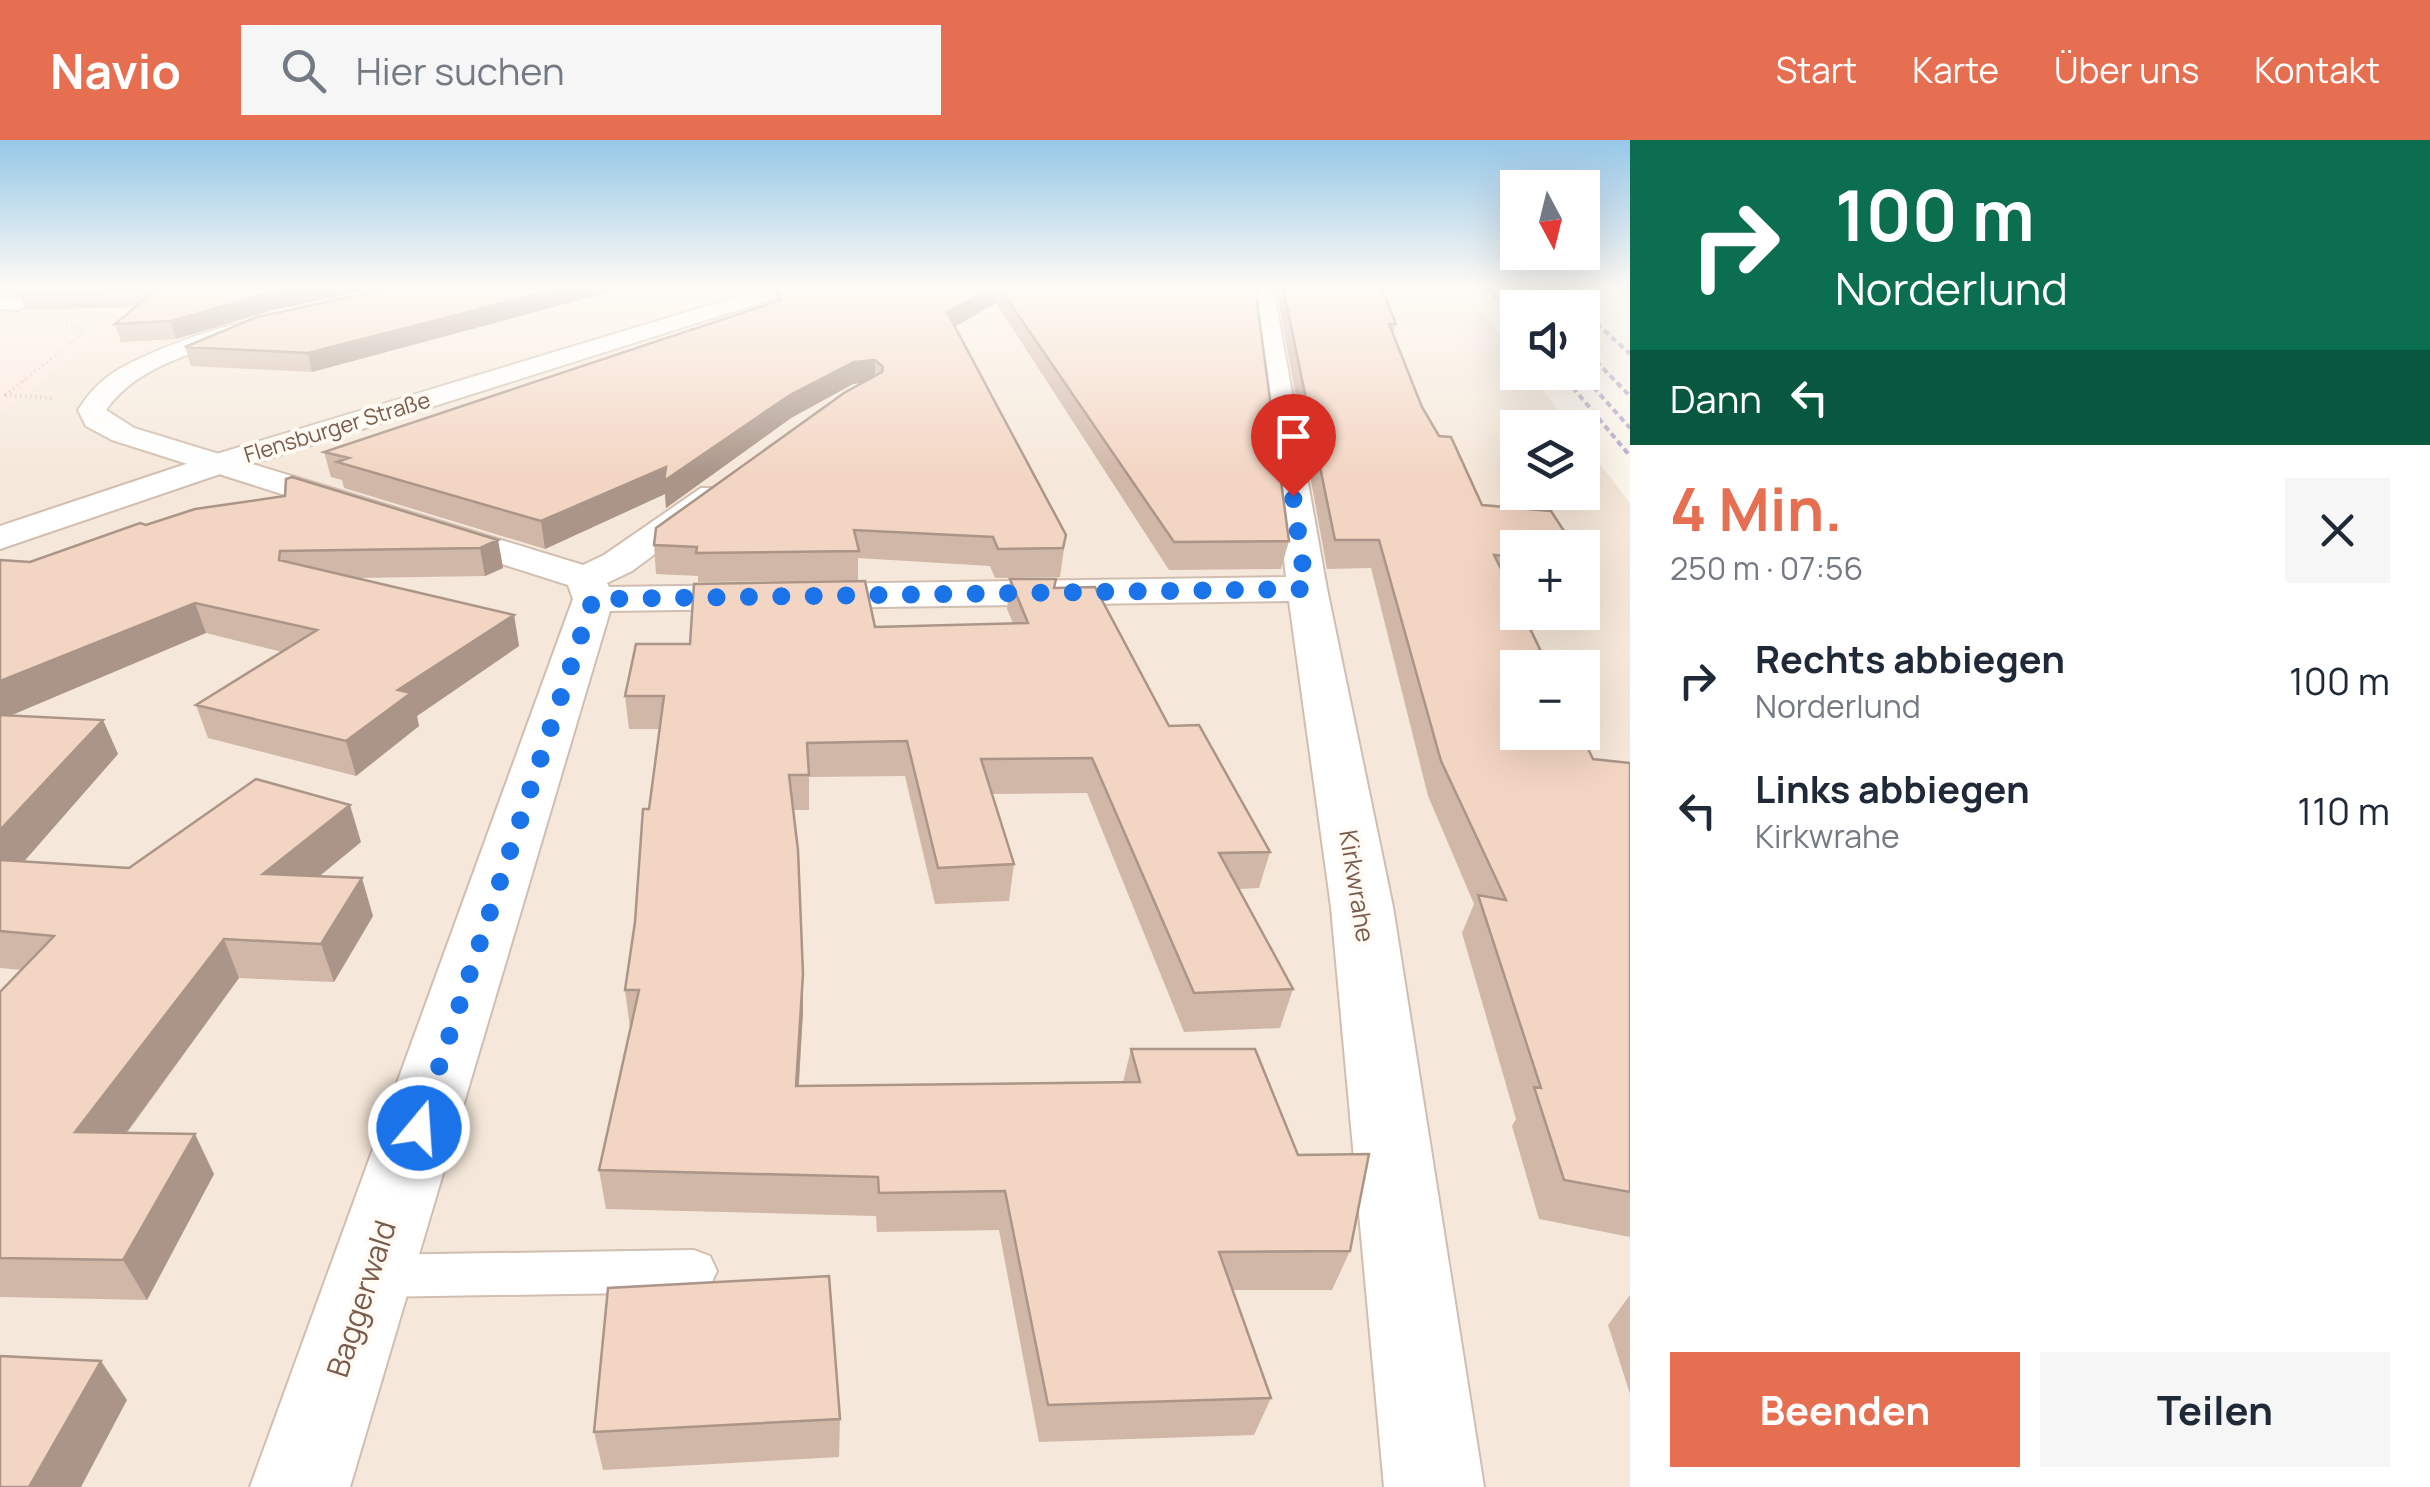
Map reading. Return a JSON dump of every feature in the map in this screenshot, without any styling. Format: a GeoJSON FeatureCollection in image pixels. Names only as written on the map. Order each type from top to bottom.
{"type":"FeatureCollection","features":[{"type":"Feature","properties":{"kind":"street"},"geometry":{"type":"LineString","coordinates":[[194,350],[116,380],[92,410],[96,420],[123,434],[590,588],[1306,589]]}},
{"type":"Feature","properties":{"kind":"street","name":"Flensburger Straße"},"geometry":{"type":"LineString","coordinates":[[0,538],[220,463],[587,350]]}},
{"type":"Feature","properties":{"kind":"street","name":"Kirkwrahe"},"geometry":{"type":"LineString","coordinates":[[1273,350],[1306,589],[1362,907],[1434,1487]]}},
{"type":"Feature","properties":{"kind":"street"},"geometry":{"type":"LineString","coordinates":[[590,588],[740,475]]}},
{"type":"Feature","properties":{"kind":"street","name":"Baggerwald"},"geometry":{"type":"LineString","coordinates":[[300,1487],[590,588]]}},
{"type":"Feature","properties":{"kind":"lane"},"geometry":{"type":"LineString","coordinates":[[369,1276],[694,1271]]}},
{"type":"Feature","properties":{"kind":"path"},"geometry":{"type":"LineString","coordinates":[[62,350],[6,395],[98,398]]}},
{"type":"Feature","properties":{"kind":"shaded area"},"geometry":{"type":"Polygon","coordinates":[[[0,350],[78,350],[0,415],[0,350]]]}},
{"type":"Feature","properties":{"kind":"shaded area"},"geometry":{"type":"Polygon","coordinates":[[[78,350],[1500,350],[1500,390],[1542,390],[1558,410],[1500,410],[1500,510],[1600,510],[1600,464],[1630,503],[1630,1487],[0,1487],[0,415],[78,350]]]}},
{"type":"Feature","properties":{"kind":"building"},"geometry":{"type":"Polygon","coordinates":[[[244,350],[320,350],[308,353],[244,350]]]}},
{"type":"Feature","properties":{"kind":"building"},"geometry":{"type":"Polygon","coordinates":[[[631,350],[967,350],[1066,535],[1063,548],[998,549],[993,537],[854,530],[859,551],[696,553],[697,547],[654,545],[656,528],[844,393],[882,372],[883,367],[875,360],[854,362],[790,395],[664,481],[666,467],[541,521],[337,462],[349,458],[324,452],[631,350]]]}},
{"type":"Feature","properties":{"kind":"building"},"geometry":{"type":"Polygon","coordinates":[[[1042,350],[1263,350],[1289,541],[1174,542],[1042,350]]]}},
{"type":"Feature","properties":{"kind":"building"},"geometry":{"type":"Polygon","coordinates":[[[1296,350],[1399,350],[1422,407],[1439,436],[1451,437],[1482,505],[1500,507],[1500,510],[1551,511],[1563,530],[1500,530],[1500,556],[1494,555],[1500,567],[1500,630],[1531,630],[1540,650],[1500,650],[1500,750],[1589,750],[1593,759],[1630,763],[1630,1192],[1564,1180],[1534,1087],[1541,1088],[1478,895],[1506,900],[1441,761],[1379,540],[1335,540],[1296,350]]]}},
{"type":"Feature","properties":{"kind":"building"},"geometry":{"type":"Polygon","coordinates":[[[292,477],[498,540],[480,548],[280,551],[279,560],[514,615],[398,690],[411,693],[346,741],[196,705],[317,630],[195,603],[0,681],[0,560],[30,562],[140,523],[146,525],[195,509],[285,496],[286,479],[292,477]]]}},
{"type":"Feature","properties":{"kind":"building"},"geometry":{"type":"Polygon","coordinates":[[[1010,579],[1056,579],[1054,588],[1095,587],[1169,726],[1199,725],[1270,852],[1219,853],[1293,989],[1194,993],[1092,758],[981,759],[1014,864],[938,868],[907,741],[807,743],[809,775],[789,775],[798,850],[803,974],[796,1086],[1140,1082],[1131,1049],[1255,1049],[1298,1155],[1369,1154],[1350,1251],[1219,1252],[1271,1398],[1048,1405],[1005,1191],[879,1193],[878,1177],[599,1170],[639,990],[625,990],[635,922],[643,809],[649,809],[664,696],[625,696],[636,644],[690,644],[694,584],[865,581],[875,627],[1028,623],[1010,579]]]}},
{"type":"Feature","properties":{"kind":"building"},"geometry":{"type":"Polygon","coordinates":[[[0,715],[103,720],[0,830],[0,715]]]}},
{"type":"Feature","properties":{"kind":"building"},"geometry":{"type":"Polygon","coordinates":[[[256,779],[350,805],[263,874],[362,878],[321,944],[224,939],[75,1132],[195,1134],[123,1260],[0,1258],[0,992],[54,936],[0,931],[0,860],[129,868],[256,779]]]}},
{"type":"Feature","properties":{"kind":"building"},"geometry":{"type":"Polygon","coordinates":[[[829,1276],[840,1419],[594,1432],[608,1288],[829,1276]]]}},
{"type":"Feature","properties":{"kind":"building"},"geometry":{"type":"Polygon","coordinates":[[[0,1356],[101,1361],[29,1487],[0,1487],[0,1356]]]}},
{"type":"Feature","properties":{"kind":"railway"},"geometry":{"type":"LineString","coordinates":[[1625,350],[1630,354]]}},
{"type":"Feature","properties":{"kind":"railway"},"geometry":{"type":"LineString","coordinates":[[1600,365],[1630,396]]}},
{"type":"Feature","properties":{"kind":"railway"},"geometry":{"type":"LineString","coordinates":[[1575,390],[1630,456]]}},
{"type":"Feature","properties":{"kind":"railway"},"geometry":{"type":"LineString","coordinates":[[1596,390],[1630,428]]}},
{"type":"Feature","properties":{"kind":"route"},"geometry":{"type":"LineString","coordinates":[[419,1128],[593,599],[1306,589],[1293,496]]}}]}
